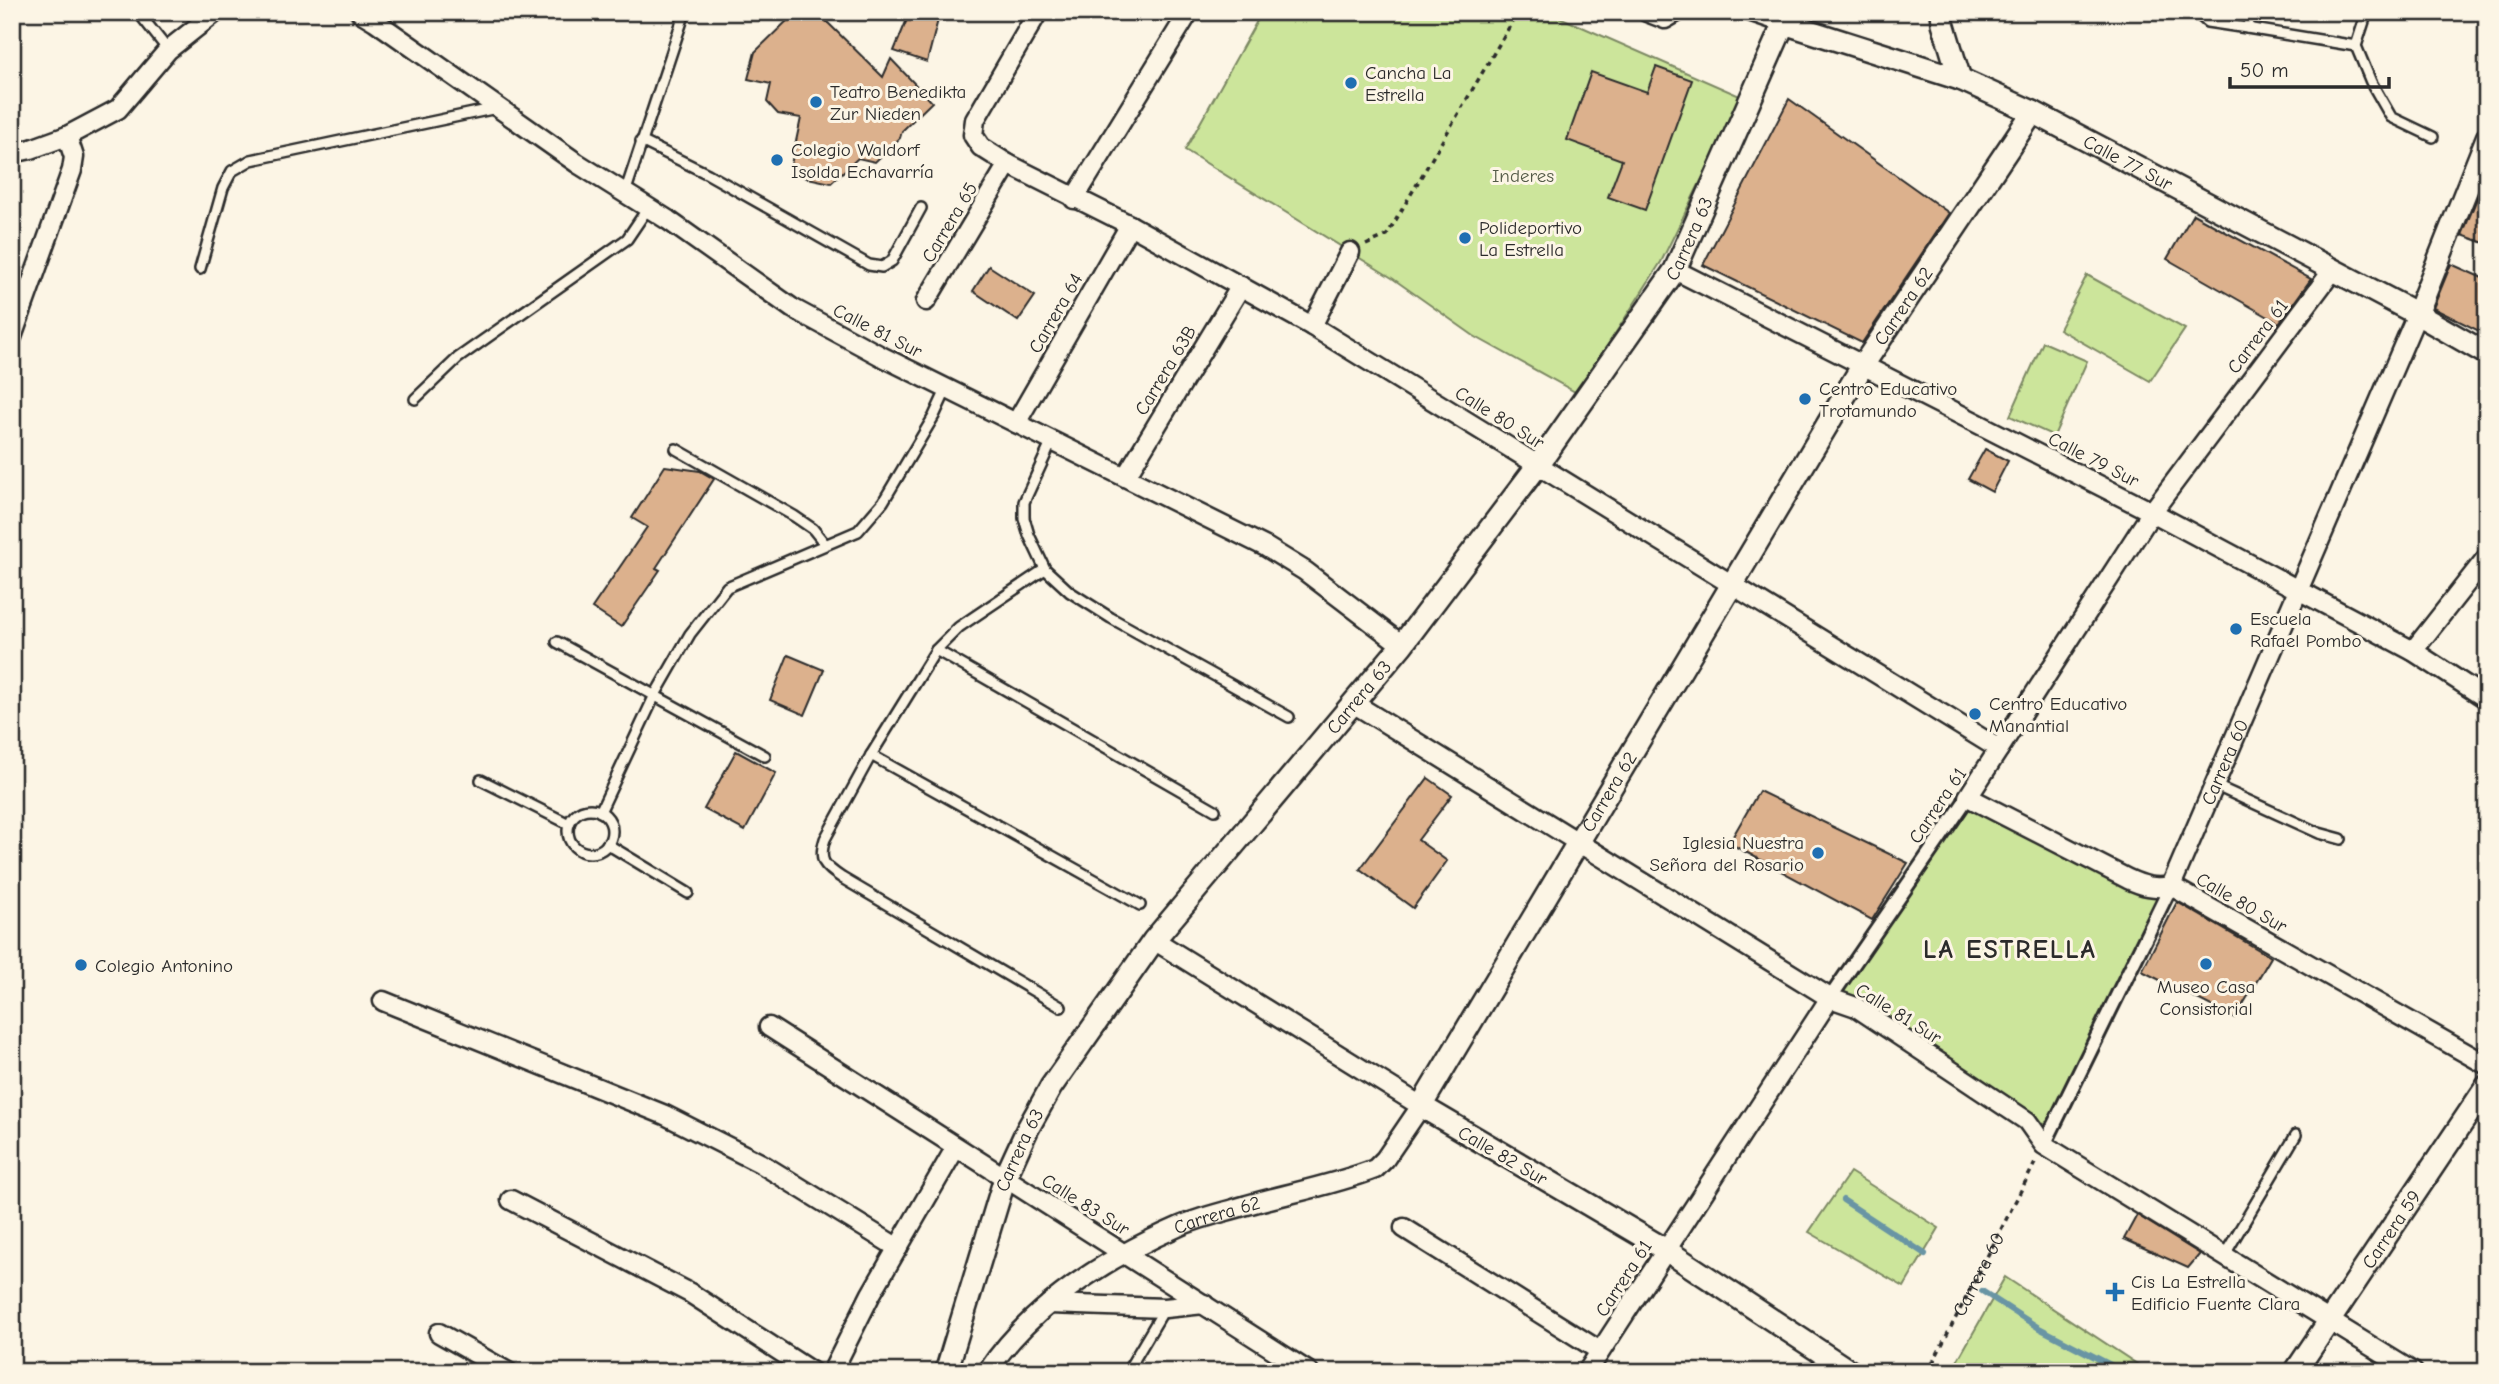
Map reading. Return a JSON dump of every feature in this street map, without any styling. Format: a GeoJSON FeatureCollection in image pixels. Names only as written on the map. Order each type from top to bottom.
{"type":"FeatureCollection","features":[{"type":"Feature","properties":{"kind":"street"},"geometry":{"type":"LineString","coordinates":[[12,153],[67,136],[118,109],[168,50],[216,12]]}},
{"type":"Feature","properties":{"kind":"street","name":"Calle 81 Sur"},"geometry":{"type":"LineString","coordinates":[[360,12],[792,308],[1016,423],[1236,531],[1305,571],[1402,645]]}},
{"type":"Feature","properties":{"kind":"street","name":"Calle 80 Sur"},"geometry":{"type":"LineString","coordinates":[[1038,12],[975,120],[972,135],[981,147],[1074,199],[1130,225],[1312,326],[1999,749]]}},
{"type":"Feature","properties":{"kind":"street"},"geometry":{"type":"LineString","coordinates":[[1074,199],[1189,12]]}},
{"type":"Feature","properties":{"kind":"street"},"geometry":{"type":"LineString","coordinates":[[1647,12],[1665,19],[1677,12]]}},
{"type":"Feature","properties":{"kind":"street","name":"Calle 77 Sur"},"geometry":{"type":"LineString","coordinates":[[1752,12],[1960,79],[2033,112],[2417,314],[2487,354]]}},
{"type":"Feature","properties":{"kind":"street"},"geometry":{"type":"LineString","coordinates":[[1942,12],[1942,23],[1960,79]]}},
{"type":"Feature","properties":{"kind":"street","name":"Carrera 63"},"geometry":{"type":"LineString","coordinates":[[946,1372],[1005,1178],[1051,1087],[1154,940],[1402,645],[1538,465],[1675,270],[1784,23]]}},
{"type":"Feature","properties":{"kind":"street","name":"Carrera 62"},"geometry":{"type":"LineString","coordinates":[[987,1372],[1003,1348],[1049,1304],[1124,1253],[1183,1225],[1357,1176],[1375,1169],[1385,1159],[1421,1106],[1863,365],[2033,112]]}},
{"type":"Feature","properties":{"kind":"street"},"geometry":{"type":"LineString","coordinates":[[12,337],[72,170],[74,157],[67,136]]}},
{"type":"Feature","properties":{"kind":"street","name":"Carrera 60"},"geometry":{"type":"LineString","coordinates":[[2044,1145],[2171,886],[2417,314],[2487,138]]}},
{"type":"Feature","properties":{"kind":"street","name":"Carrera 65"},"geometry":{"type":"LineString","coordinates":[[926,301],[1008,164]]}},
{"type":"Feature","properties":{"kind":"street","name":"Carrera 64"},"geometry":{"type":"LineString","coordinates":[[1016,423],[1130,225]]}},
{"type":"Feature","properties":{"kind":"street"},"geometry":{"type":"LineString","coordinates":[[1312,326],[1350,252]]}},
{"type":"Feature","properties":{"kind":"street","name":"Calle 79 Sur"},"geometry":{"type":"LineString","coordinates":[[1675,270],[2300,590],[2413,651],[2487,699]]}},
{"type":"Feature","properties":{"kind":"street","name":"Carrera 61"},"geometry":{"type":"LineString","coordinates":[[1587,1372],[1829,998],[1968,797],[2152,512],[2333,270]]}},
{"type":"Feature","properties":{"kind":"street","name":"Carrera 63B"},"geometry":{"type":"LineString","coordinates":[[1126,477],[1241,286]]}},
{"type":"Feature","properties":{"kind":"street"},"geometry":{"type":"LineString","coordinates":[[2413,651],[2487,557]]}},
{"type":"Feature","properties":{"kind":"street","name":"Calle 81 Sur"},"geometry":{"type":"LineString","coordinates":[[1353,703],[1829,998],[1856,1007],[2027,1121],[2044,1145],[2413,1372]]}},
{"type":"Feature","properties":{"kind":"street","name":"Calle 80 Sur"},"geometry":{"type":"LineString","coordinates":[[1968,797],[2135,883],[2158,888],[2171,886],[2487,1065]]}},
{"type":"Feature","properties":{"kind":"street","name":"Calle 82 Sur"},"geometry":{"type":"LineString","coordinates":[[1154,940],[1421,1106],[1666,1250],[1851,1372]]}},
{"type":"Feature","properties":{"kind":"street"},"geometry":{"type":"LineString","coordinates":[[383,1001],[665,1115],[760,1163],[898,1248]]}},
{"type":"Feature","properties":{"kind":"street","name":"Calle 83 Sur"},"geometry":{"type":"LineString","coordinates":[[769,1027],[1309,1372]]}},
{"type":"Feature","properties":{"kind":"street","name":"Carrera 59"},"geometry":{"type":"LineString","coordinates":[[2295,1372],[2487,1086]]}},
{"type":"Feature","properties":{"kind":"street"},"geometry":{"type":"LineString","coordinates":[[832,1372],[871,1294],[956,1147]]}},
{"type":"Feature","properties":{"kind":"street"},"geometry":{"type":"LineString","coordinates":[[511,1200],[690,1293],[812,1372]]}},
{"type":"Feature","properties":{"kind":"street"},"geometry":{"type":"LineString","coordinates":[[1404,1228],[1600,1351]]}},
{"type":"Feature","properties":{"kind":"street"},"geometry":{"type":"LineString","coordinates":[[1049,1304],[1166,1307],[1204,1304]]}},
{"type":"Feature","properties":{"kind":"street"},"geometry":{"type":"LineString","coordinates":[[439,1333],[508,1372]]}},
{"type":"Feature","properties":{"kind":"lane"},"geometry":{"type":"LineString","coordinates":[[138,12],[168,50]]}},
{"type":"Feature","properties":{"kind":"lane"},"geometry":{"type":"LineString","coordinates":[[625,193],[685,12]]}},
{"type":"Feature","properties":{"kind":"lane"},"geometry":{"type":"LineString","coordinates":[[2196,12],[2207,22],[2356,46]]}},
{"type":"Feature","properties":{"kind":"lane"},"geometry":{"type":"LineString","coordinates":[[2247,28],[2252,12]]}},
{"type":"Feature","properties":{"kind":"lane"},"geometry":{"type":"LineString","coordinates":[[2367,12],[2356,46],[2371,82],[2390,117],[2433,137]]}},
{"type":"Feature","properties":{"kind":"lane"},"geometry":{"type":"LineString","coordinates":[[200,269],[223,188],[232,171],[251,160],[499,108]]}},
{"type":"Feature","properties":{"kind":"lane"},"geometry":{"type":"LineString","coordinates":[[641,141],[708,174],[869,265],[882,267],[892,261],[921,208]]}},
{"type":"Feature","properties":{"kind":"lane"},"geometry":{"type":"LineString","coordinates":[[415,399],[458,358],[627,239],[648,208]]}},
{"type":"Feature","properties":{"kind":"lane"},"geometry":{"type":"LineString","coordinates":[[600,812],[655,695],[690,634],[727,587],[859,531],[883,502],[934,416],[947,388]]}},
{"type":"Feature","properties":{"kind":"lane"},"geometry":{"type":"LineString","coordinates":[[1052,441],[1024,502],[1024,518],[1029,535],[1045,569],[1070,592],[1111,618],[1289,717]]}},
{"type":"Feature","properties":{"kind":"lane"},"geometry":{"type":"LineString","coordinates":[[676,449],[794,516],[813,529],[825,544]]}},
{"type":"Feature","properties":{"kind":"lane"},"geometry":{"type":"LineString","coordinates":[[1045,569],[959,627],[936,650],[871,755],[825,839],[821,852],[828,868],[1061,1007]]}},
{"type":"Feature","properties":{"kind":"lane"},"geometry":{"type":"LineString","coordinates":[[557,642],[765,756]]}},
{"type":"Feature","properties":{"kind":"lane"},"geometry":{"type":"LineString","coordinates":[[936,650],[1214,810]]}},
{"type":"Feature","properties":{"kind":"lane"},"geometry":{"type":"LineString","coordinates":[[871,755],[1140,905]]}},
{"type":"Feature","properties":{"kind":"lane"},"geometry":{"type":"LineString","coordinates":[[481,780],[569,824]]}},
{"type":"Feature","properties":{"kind":"lane"},"geometry":{"type":"LineString","coordinates":[[2214,786],[2319,833],[2341,839]]}},
{"type":"Feature","properties":{"kind":"lane"},"geometry":{"type":"LineString","coordinates":[[582,811],[600,812],[611,827],[607,844],[595,853],[579,851],[569,839],[569,824],[574,816],[582,811]]}},
{"type":"Feature","properties":{"kind":"lane"},"geometry":{"type":"LineString","coordinates":[[607,844],[688,893]]}},
{"type":"Feature","properties":{"kind":"lane"},"geometry":{"type":"LineString","coordinates":[[2224,1256],[2296,1135]]}},
{"type":"Feature","properties":{"kind":"lane"},"geometry":{"type":"LineString","coordinates":[[1127,1372],[1166,1307]]}},
{"type":"Feature","properties":{"kind":"path"},"geometry":{"type":"LineString","coordinates":[[1350,252],[1387,235],[1518,12]]}},
{"type":"Feature","properties":{"kind":"path","name":"Carrera 60"},"geometry":{"type":"LineString","coordinates":[[1928,1372],[2044,1145]]}},
{"type":"Feature","properties":{"kind":"green space","name":"Inderes"},"geometry":{"type":"Polygon","coordinates":[[[1262,12],[1548,12],[1742,97],[1661,262],[1577,393],[1474,336],[1392,278],[1185,150],[1262,12]]]}},
{"type":"Feature","properties":{"kind":"green space"},"geometry":{"type":"Polygon","coordinates":[[[2087,275],[2185,329],[2150,381],[2059,329],[2087,275]]]}},
{"type":"Feature","properties":{"kind":"green space"},"geometry":{"type":"Polygon","coordinates":[[[2043,342],[2087,361],[2054,436],[2010,416],[2043,342]]]}},
{"type":"Feature","properties":{"kind":"green space"},"geometry":{"type":"Polygon","coordinates":[[[1968,797],[2128,879],[2171,886],[2044,1145],[2027,1121],[1830,998],[1968,797]]]}},
{"type":"Feature","properties":{"kind":"green space"},"geometry":{"type":"Polygon","coordinates":[[[1850,1172],[1939,1228],[1904,1287],[1809,1232],[1850,1172]]]}},
{"type":"Feature","properties":{"kind":"green space"},"geometry":{"type":"Polygon","coordinates":[[[2005,1277],[2149,1372],[1952,1370],[2005,1277]]]}},
{"type":"Feature","properties":{"kind":"building"},"geometry":{"type":"Polygon","coordinates":[[[796,12],[819,14],[883,77],[891,59],[932,102],[875,162],[858,158],[831,183],[789,174],[801,118],[778,114],[767,102],[771,84],[748,79],[755,52],[796,12]]]}},
{"type":"Feature","properties":{"kind":"building"},"geometry":{"type":"Polygon","coordinates":[[[910,12],[940,12],[927,62],[894,51],[910,12]]]}},
{"type":"Feature","properties":{"kind":"building"},"geometry":{"type":"Polygon","coordinates":[[[1656,67],[1692,80],[1645,210],[1608,197],[1622,160],[1567,140],[1591,72],[1647,92],[1656,67]]]}},
{"type":"Feature","properties":{"kind":"building"},"geometry":{"type":"Polygon","coordinates":[[[1789,99],[1949,213],[1862,343],[1703,265],[1789,99]]]}},
{"type":"Feature","properties":{"kind":"building"},"geometry":{"type":"Polygon","coordinates":[[[2487,174],[2487,244],[2462,235],[2487,174]]]}},
{"type":"Feature","properties":{"kind":"building"},"geometry":{"type":"Polygon","coordinates":[[[2193,214],[2311,279],[2279,323],[2167,259],[2193,214]]]}},
{"type":"Feature","properties":{"kind":"building"},"geometry":{"type":"Polygon","coordinates":[[[2451,264],[2487,280],[2487,335],[2433,308],[2451,264]]]}},
{"type":"Feature","properties":{"kind":"building"},"geometry":{"type":"Polygon","coordinates":[[[989,266],[1035,296],[1018,321],[973,291],[989,266]]]}},
{"type":"Feature","properties":{"kind":"building"},"geometry":{"type":"Polygon","coordinates":[[[1985,449],[2008,461],[1992,492],[1968,479],[1985,449]]]}},
{"type":"Feature","properties":{"kind":"building"},"geometry":{"type":"Polygon","coordinates":[[[665,466],[700,471],[714,479],[656,568],[660,570],[621,627],[592,608],[647,527],[632,518],[665,466]]]}},
{"type":"Feature","properties":{"kind":"building"},"geometry":{"type":"Polygon","coordinates":[[[788,655],[824,670],[805,715],[770,700],[788,655]]]}},
{"type":"Feature","properties":{"kind":"building"},"geometry":{"type":"Polygon","coordinates":[[[736,751],[776,773],[745,831],[704,809],[736,751]]]}},
{"type":"Feature","properties":{"kind":"building"},"geometry":{"type":"Polygon","coordinates":[[[1428,778],[1452,795],[1418,840],[1447,861],[1413,908],[1360,869],[1428,778]]]}},
{"type":"Feature","properties":{"kind":"building","name":"Iglesia Nuestra Señora del Rosario"},"geometry":{"type":"Polygon","coordinates":[[[1759,791],[1908,863],[1872,920],[1729,843],[1759,791]]]}},
{"type":"Feature","properties":{"kind":"building","name":"Museo Casa Consistorial"},"geometry":{"type":"Polygon","coordinates":[[[2177,902],[2271,957],[2235,1018],[2142,971],[2177,902]]]}},
{"type":"Feature","properties":{"kind":"building"},"geometry":{"type":"Polygon","coordinates":[[[2137,1215],[2200,1254],[2188,1268],[2124,1239],[2137,1215]]]}},
{"type":"Feature","properties":{"kind":"waterway"},"geometry":{"type":"LineString","coordinates":[[1843,1200],[1925,1254]]}},
{"type":"Feature","properties":{"kind":"waterway"},"geometry":{"type":"LineString","coordinates":[[1982,1291],[2039,1328],[2124,1372]]}},
{"type":"Feature","properties":{"kind":"place","name":"Cancha La Estrella"},"geometry":{"type":"Point","coordinates":[1351,83]}},
{"type":"Feature","properties":{"kind":"place","name":"Teatro Benedikta Zur Nieden"},"geometry":{"type":"Point","coordinates":[816,102]}},
{"type":"Feature","properties":{"kind":"place","name":"Colegio Waldorf Isolda Echavarría"},"geometry":{"type":"Point","coordinates":[777,160]}},
{"type":"Feature","properties":{"kind":"place","name":"Polideportivo La Estrella"},"geometry":{"type":"Point","coordinates":[1465,238]}},
{"type":"Feature","properties":{"kind":"place","name":"Centro Educativo Trotamundo"},"geometry":{"type":"Point","coordinates":[1805,399]}},
{"type":"Feature","properties":{"kind":"place","name":"Escuela Rafael Pombo"},"geometry":{"type":"Point","coordinates":[2236,629]}},
{"type":"Feature","properties":{"kind":"place","name":"Centro Educativo Manantial"},"geometry":{"type":"Point","coordinates":[1975,714]}},
{"type":"Feature","properties":{"kind":"place","name":"Iglesia Nuestra Señora del Rosario"},"geometry":{"type":"Point","coordinates":[1818,853]}},
{"type":"Feature","properties":{"kind":"place","name":"Museo Casa Consistorial"},"geometry":{"type":"Point","coordinates":[2206,964]}},
{"type":"Feature","properties":{"kind":"place","name":"Colegio Antonino"},"geometry":{"type":"Point","coordinates":[81,965]}},
{"type":"Feature","properties":{"kind":"place","name":"Cis La Estrella Edificio Fuente Clara"},"geometry":{"type":"Point","coordinates":[2115,1292]}},
{"type":"Feature","properties":{"kind":"district","name":"LA ESTRELLA"},"geometry":{"type":"Point","coordinates":[2010,949]}}]}
